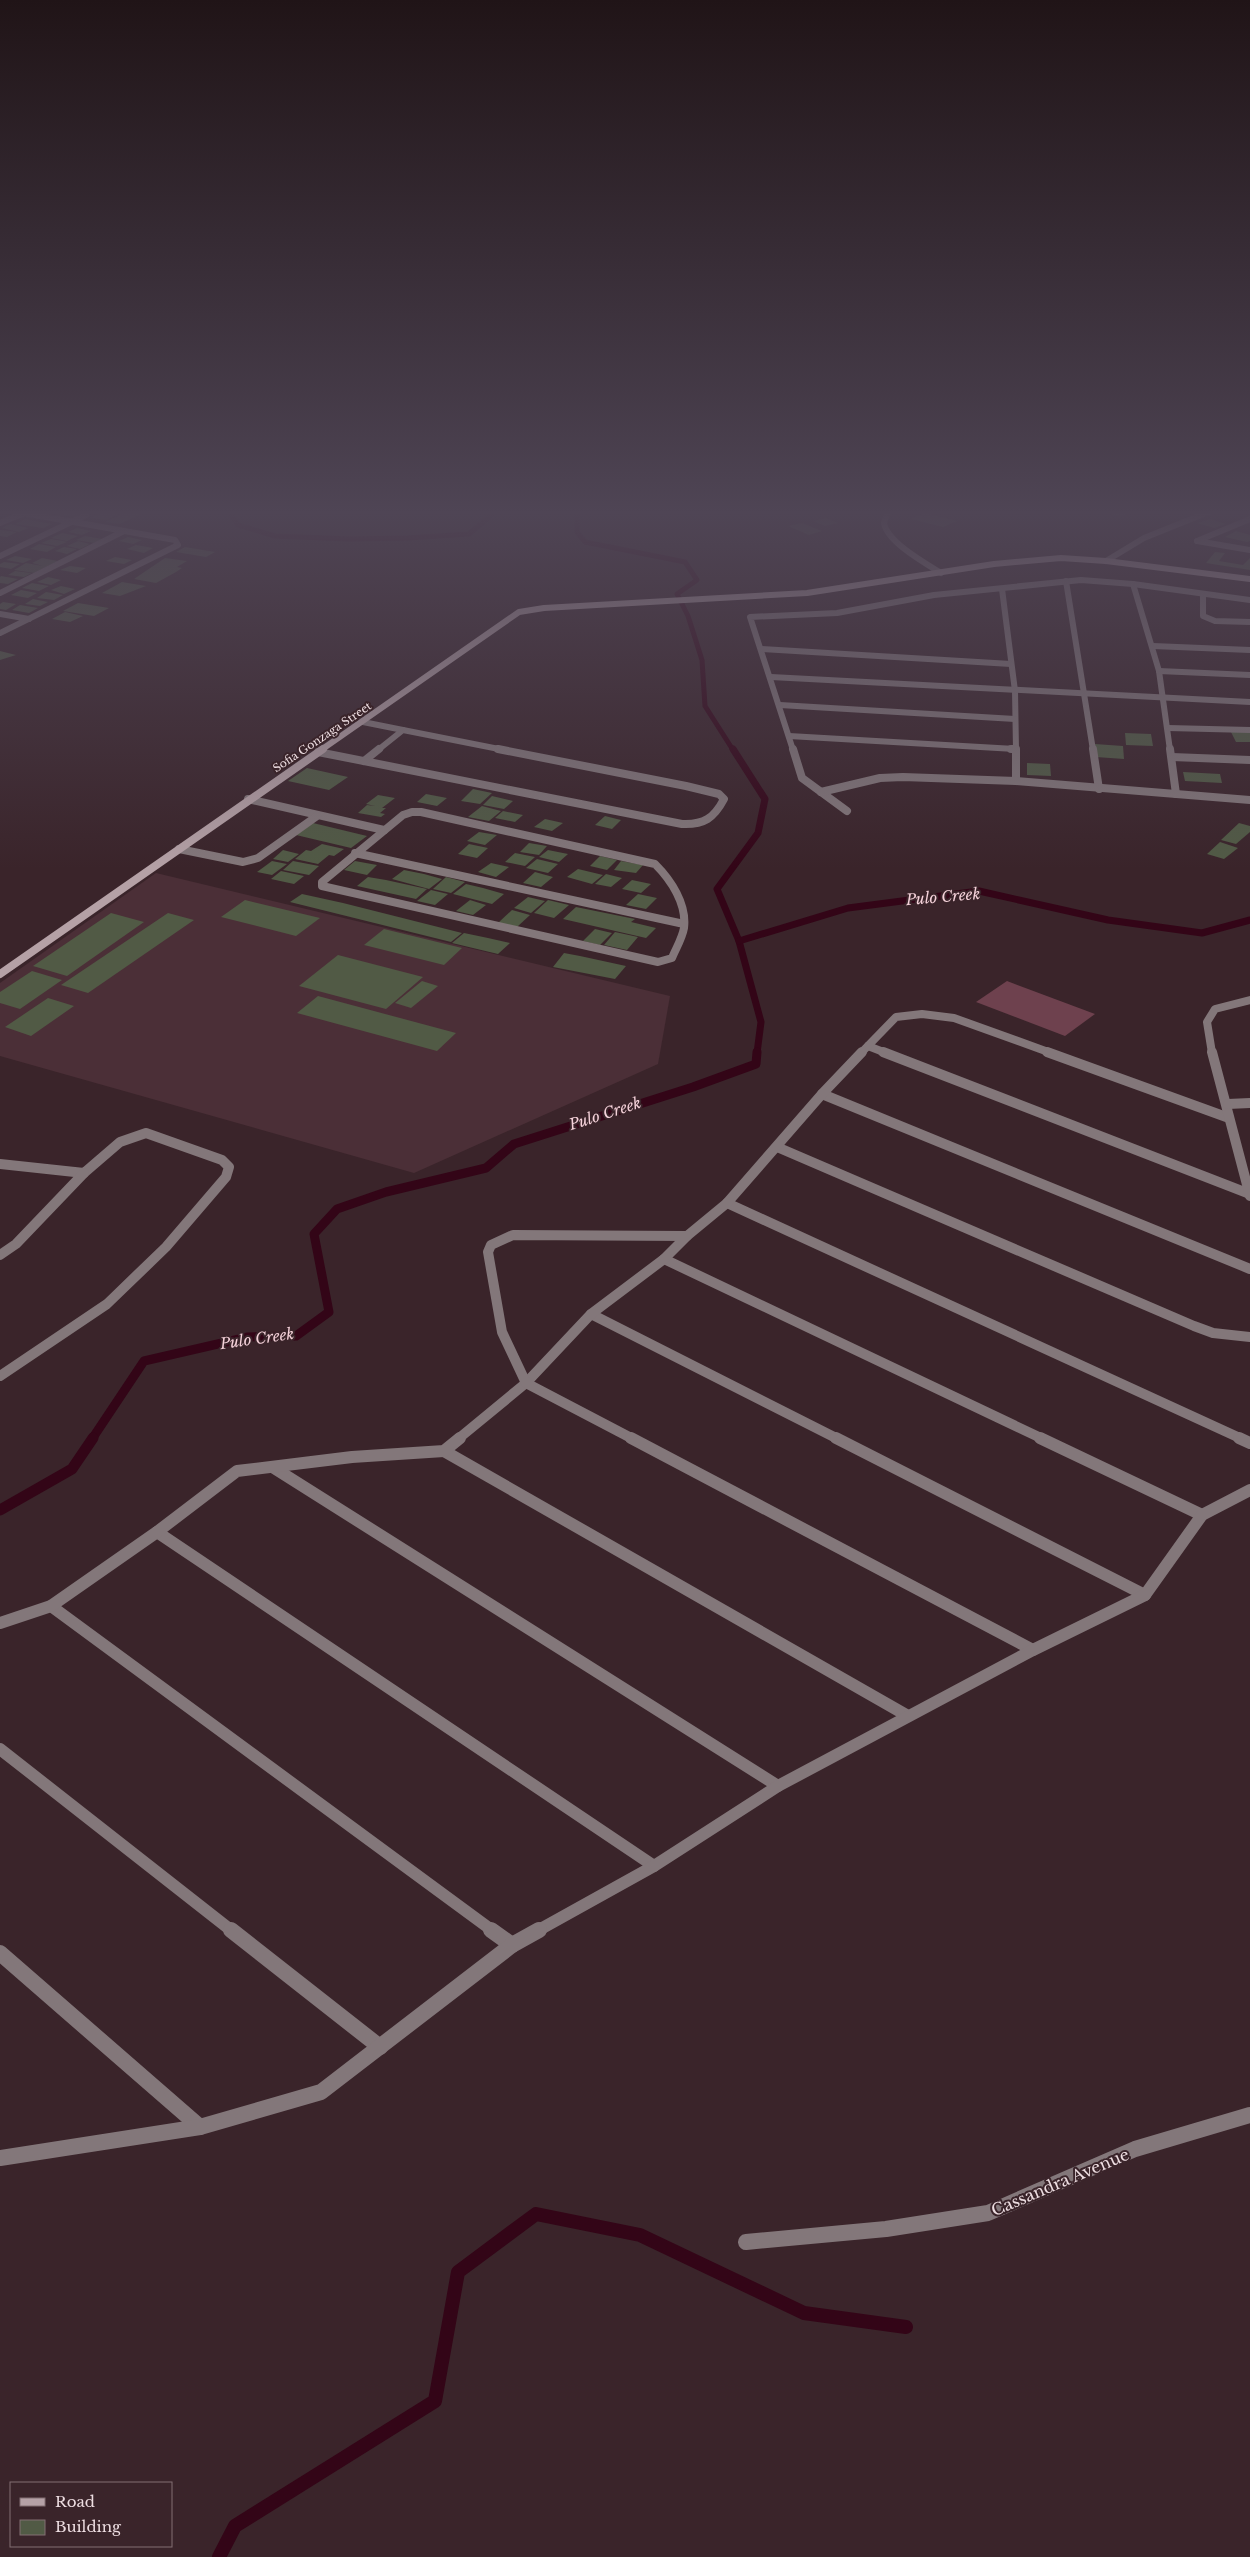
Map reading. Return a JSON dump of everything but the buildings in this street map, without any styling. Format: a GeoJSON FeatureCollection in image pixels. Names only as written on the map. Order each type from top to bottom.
{"type":"FeatureCollection","features":[{"type":"Feature","properties":{"kind":"street","name":"Sofia Gonzaga Street"},"geometry":{"type":"LineString","coordinates":[[0,974],[248,799],[363,722],[493,630]]}},
{"type":"Feature","properties":{"kind":"street"},"geometry":{"type":"LineString","coordinates":[[755,630],[802,778],[847,811]]}},
{"type":"Feature","properties":{"kind":"street"},"geometry":{"type":"LineString","coordinates":[[1007,630],[1015,691],[1016,781]]}},
{"type":"Feature","properties":{"kind":"street"},"geometry":{"type":"LineString","coordinates":[[1074,630],[1099,789]]}},
{"type":"Feature","properties":{"kind":"street"},"geometry":{"type":"LineString","coordinates":[[1148,630],[1159,671],[1176,794]]}},
{"type":"Feature","properties":{"kind":"street"},"geometry":{"type":"LineString","coordinates":[[1153,646],[1250,650]]}},
{"type":"Feature","properties":{"kind":"street"},"geometry":{"type":"LineString","coordinates":[[761,649],[1011,664]]}},
{"type":"Feature","properties":{"kind":"street"},"geometry":{"type":"LineString","coordinates":[[1159,671],[1250,675]]}},
{"type":"Feature","properties":{"kind":"street"},"geometry":{"type":"LineString","coordinates":[[771,677],[1084,695],[1250,702]]}},
{"type":"Feature","properties":{"kind":"street"},"geometry":{"type":"LineString","coordinates":[[780,705],[1015,719]]}},
{"type":"Feature","properties":{"kind":"street"},"geometry":{"type":"LineString","coordinates":[[318,752],[688,824],[708,822],[718,812],[724,799],[719,794],[686,786],[363,722]]}},
{"type":"Feature","properties":{"kind":"street"},"geometry":{"type":"LineString","coordinates":[[1168,728],[1250,730]]}},
{"type":"Feature","properties":{"kind":"street"},"geometry":{"type":"LineString","coordinates":[[364,761],[403,730]]}},
{"type":"Feature","properties":{"kind":"street"},"geometry":{"type":"LineString","coordinates":[[789,736],[1015,749]]}},
{"type":"Feature","properties":{"kind":"street"},"geometry":{"type":"LineString","coordinates":[[1172,757],[1250,760]]}},
{"type":"Feature","properties":{"kind":"street"},"geometry":{"type":"LineString","coordinates":[[821,792],[889,776],[1016,781],[1250,800]]}},
{"type":"Feature","properties":{"kind":"street"},"geometry":{"type":"LineString","coordinates":[[248,799],[384,830]]}},
{"type":"Feature","properties":{"kind":"street"},"geometry":{"type":"LineString","coordinates":[[421,812],[655,864],[668,876],[677,892],[684,924],[672,958],[658,962],[322,886],[322,882],[384,830],[403,815],[421,812]]}},
{"type":"Feature","properties":{"kind":"street"},"geometry":{"type":"LineString","coordinates":[[179,849],[243,862],[251,861],[317,816]]}},
{"type":"Feature","properties":{"kind":"street"},"geometry":{"type":"LineString","coordinates":[[355,853],[684,924]]}},
{"type":"Feature","properties":{"kind":"street"},"geometry":{"type":"LineString","coordinates":[[1250,1000],[1215,1009],[1207,1022],[1211,1048],[1228,1104],[1229,1118],[1250,1194]]}},
{"type":"Feature","properties":{"kind":"street"},"geometry":{"type":"LineString","coordinates":[[444,1452],[526,1383],[591,1314],[664,1259],[687,1236],[727,1203],[778,1147],[822,1094],[896,1017],[922,1014],[954,1018],[1229,1118]]}},
{"type":"Feature","properties":{"kind":"street"},"geometry":{"type":"LineString","coordinates":[[868,1046],[1250,1194]]}},
{"type":"Feature","properties":{"kind":"street"},"geometry":{"type":"LineString","coordinates":[[822,1094],[1250,1269]]}},
{"type":"Feature","properties":{"kind":"street"},"geometry":{"type":"LineString","coordinates":[[1228,1104],[1250,1103]]}},
{"type":"Feature","properties":{"kind":"street"},"geometry":{"type":"LineString","coordinates":[[0,1255],[16,1244],[84,1173],[124,1137],[146,1133],[222,1160],[229,1167],[226,1177],[166,1247],[107,1304],[0,1376]]}},
{"type":"Feature","properties":{"kind":"street"},"geometry":{"type":"LineString","coordinates":[[778,1147],[1194,1326],[1213,1333],[1250,1337]]}},
{"type":"Feature","properties":{"kind":"street"},"geometry":{"type":"LineString","coordinates":[[0,1164],[26,1165],[84,1173]]}},
{"type":"Feature","properties":{"kind":"street"},"geometry":{"type":"LineString","coordinates":[[727,1203],[1250,1443]]}},
{"type":"Feature","properties":{"kind":"street"},"geometry":{"type":"LineString","coordinates":[[687,1236],[513,1235],[491,1245],[488,1252],[502,1332],[526,1383],[1033,1650]]}},
{"type":"Feature","properties":{"kind":"street"},"geometry":{"type":"LineString","coordinates":[[664,1259],[1202,1515]]}},
{"type":"Feature","properties":{"kind":"street"},"geometry":{"type":"LineString","coordinates":[[591,1314],[1145,1595]]}},
{"type":"Feature","properties":{"kind":"street"},"geometry":{"type":"LineString","coordinates":[[0,1623],[51,1606],[157,1532],[237,1471],[352,1457],[444,1452],[908,1716]]}},
{"type":"Feature","properties":{"kind":"street"},"geometry":{"type":"LineString","coordinates":[[274,1468],[778,1786]]}},
{"type":"Feature","properties":{"kind":"street"},"geometry":{"type":"LineString","coordinates":[[0,2158],[200,2127],[321,2092],[512,1945],[654,1866],[778,1786],[1033,1650],[1145,1595],[1202,1515],[1250,1490]]}},
{"type":"Feature","properties":{"kind":"street"},"geometry":{"type":"LineString","coordinates":[[157,1532],[654,1866]]}},
{"type":"Feature","properties":{"kind":"street"},"geometry":{"type":"LineString","coordinates":[[51,1606],[512,1945]]}},
{"type":"Feature","properties":{"kind":"street"},"geometry":{"type":"LineString","coordinates":[[0,1749],[380,2047]]}},
{"type":"Feature","properties":{"kind":"street"},"geometry":{"type":"LineString","coordinates":[[0,1953],[200,2127]]}},
{"type":"Feature","properties":{"kind":"street","name":"Cassandra Avenue"},"geometry":{"type":"LineString","coordinates":[[746,2242],[886,2229],[988,2213],[1136,2149],[1250,2115]]}},
{"type":"Feature","properties":{"kind":"shaded area"},"geometry":{"type":"Polygon","coordinates":[[[156,873],[670,996],[658,1064],[414,1173],[0,1056],[0,983],[156,873]]]}},
{"type":"Feature","properties":{"kind":"shaded area"},"geometry":{"type":"Polygon","coordinates":[[[1007,981],[1095,1014],[1065,1036],[976,1002],[1007,981]]]}},
{"type":"Feature","properties":{"kind":"waterway"},"geometry":{"type":"LineString","coordinates":[[693,630],[702,660],[705,706],[733,750]]}},
{"type":"Feature","properties":{"kind":"waterway"},"geometry":{"type":"LineString","coordinates":[[733,749],[765,799],[758,833],[717,889],[739,941]]}},
{"type":"Feature","properties":{"kind":"waterway","name":"Pulo Creek"},"geometry":{"type":"LineString","coordinates":[[739,941],[848,908],[979,891],[1108,920],[1202,933],[1250,920]]}},
{"type":"Feature","properties":{"kind":"waterway","name":"Pulo Creek"},"geometry":{"type":"LineString","coordinates":[[739,941],[761,1022],[757,1053]]}},
{"type":"Feature","properties":{"kind":"waterway","name":"Pulo Creek"},"geometry":{"type":"LineString","coordinates":[[92,1439],[144,1361],[248,1337],[296,1336],[329,1312],[314,1234],[337,1209],[386,1192],[486,1168],[514,1144],[693,1087],[756,1064],[757,1052]]}},
{"type":"Feature","properties":{"kind":"waterway","name":"Pulo Creek"},"geometry":{"type":"LineString","coordinates":[[0,1510],[72,1469],[93,1438]]}},
{"type":"Feature","properties":{"kind":"waterway"},"geometry":{"type":"LineString","coordinates":[[219,2557],[235,2526],[435,2401],[458,2272],[536,2214],[640,2235],[804,2313],[906,2327]]}}]}
